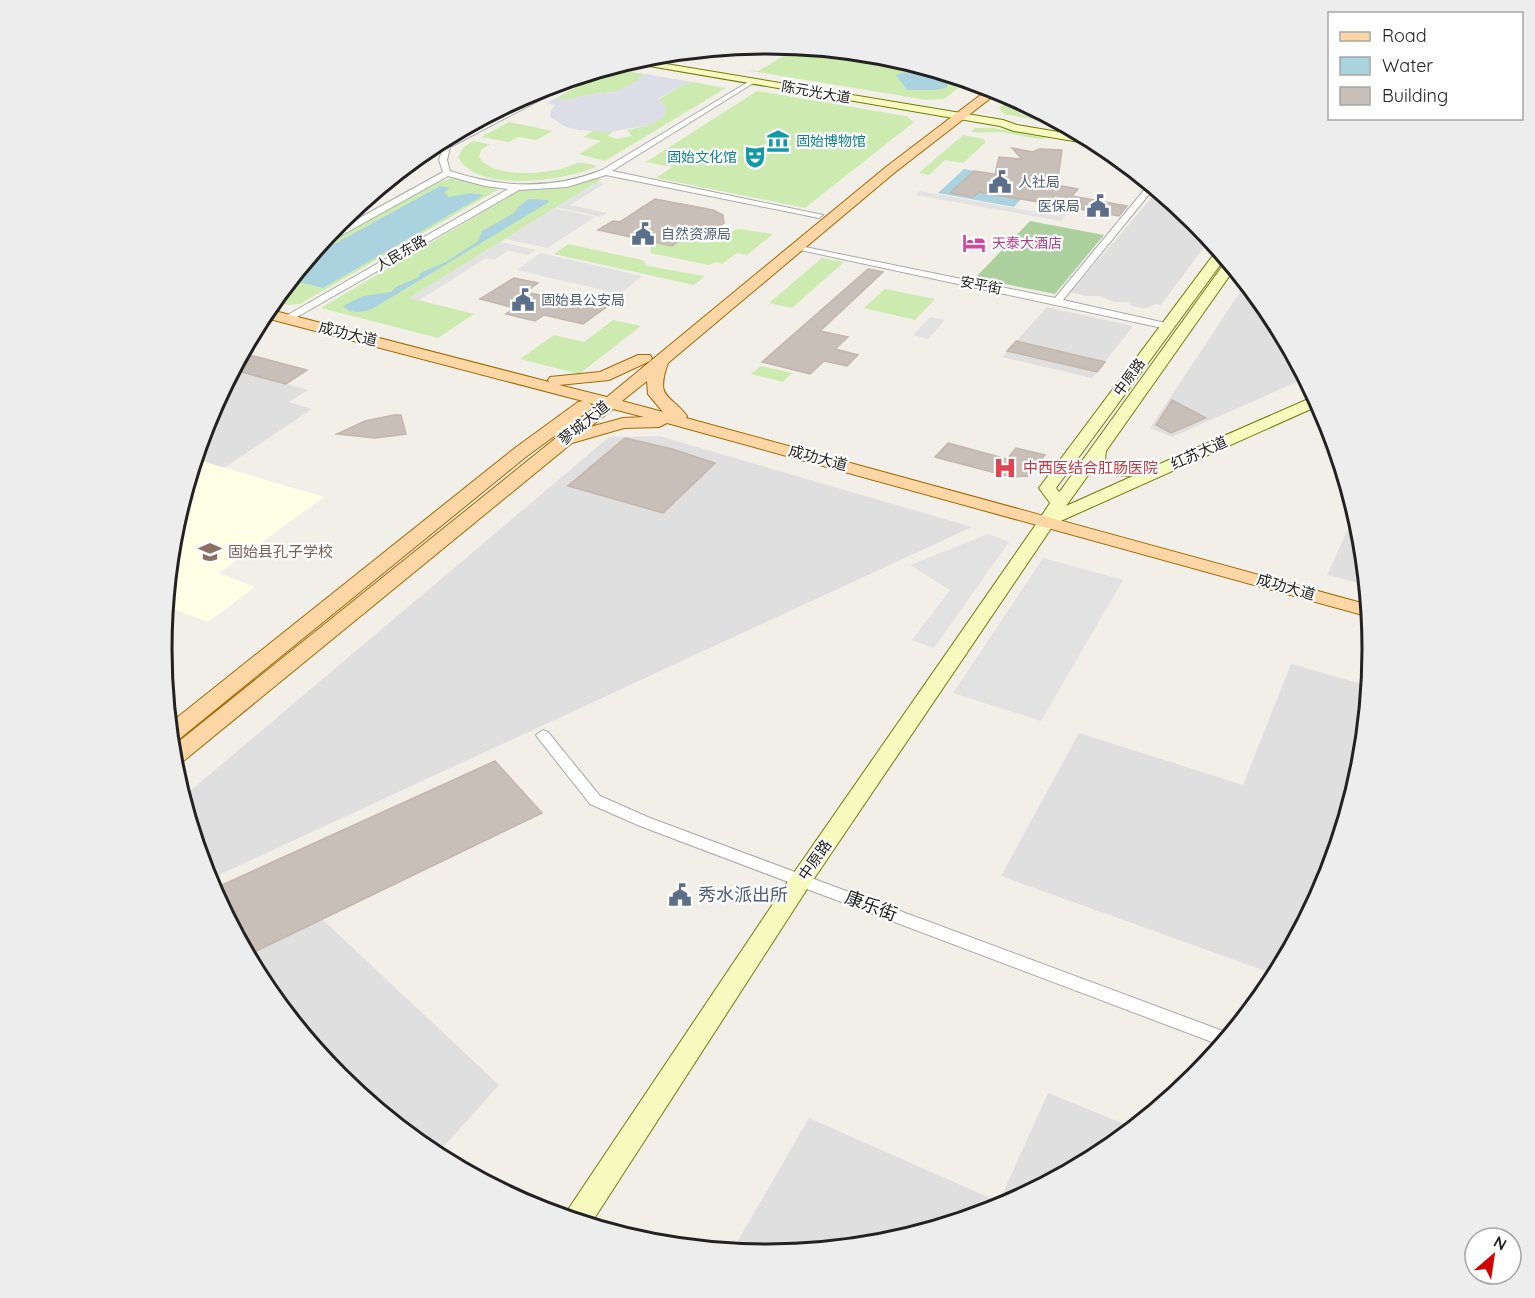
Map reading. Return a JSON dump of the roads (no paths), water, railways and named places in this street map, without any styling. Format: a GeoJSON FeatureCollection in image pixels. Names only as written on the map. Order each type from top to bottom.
{"type":"FeatureCollection","features":[{"type":"Feature","properties":{"kind":"main road","name":"陈元光大道"},"geometry":{"type":"LineString","coordinates":[[653,65],[1003,123],[1014,128],[1071,138]]}},
{"type":"Feature","properties":{"kind":"main road","name":"蓼城大道"},"geometry":{"type":"LineString","coordinates":[[178,729],[603,400],[795,248],[955,115],[977,92]]}},
{"type":"Feature","properties":{"kind":"main road","name":"蓼城大道"},"geometry":{"type":"LineString","coordinates":[[652,360],[819,215],[985,95]]}},
{"type":"Feature","properties":{"kind":"main road","name":"陈元光大道"},"geometry":{"type":"LineString","coordinates":[[1003,123],[1018,121],[1052,127]]}},
{"type":"Feature","properties":{"kind":"main road","name":"中原路"},"geometry":{"type":"LineString","coordinates":[[1053,511],[1047,488],[1217,260]]}},
{"type":"Feature","properties":{"kind":"main road","name":"中原路"},"geometry":{"type":"LineString","coordinates":[[581,1214],[801,880],[1053,511],[1227,271]]}},
{"type":"Feature","properties":{"kind":"main road","name":"成功大道"},"geometry":{"type":"LineString","coordinates":[[275,316],[689,423],[1053,511],[1361,608]]}},
{"type":"Feature","properties":{"kind":"main road"},"geometry":{"type":"LineString","coordinates":[[516,377],[569,380],[603,377],[652,360],[656,372],[655,395],[663,405],[689,423]]}},
{"type":"Feature","properties":{"kind":"main road"},"geometry":{"type":"LineString","coordinates":[[516,377],[542,391],[554,401],[557,410],[555,437],[623,423],[689,423]]}},
{"type":"Feature","properties":{"kind":"main road","name":"红苏大道"},"geometry":{"type":"LineString","coordinates":[[1053,511],[1163,469],[1309,404]]}},
{"type":"Feature","properties":{"kind":"main road","name":"蓼城大道"},"geometry":{"type":"LineString","coordinates":[[182,751],[555,437]]}},
{"type":"Feature","properties":{"kind":"main road"},"geometry":{"type":"LineString","coordinates":[[1098,451],[1096,461],[1105,468],[1128,471],[1163,469]]}},
{"type":"Feature","properties":{"kind":"street"},"geometry":{"type":"LineString","coordinates":[[346,229],[447,173],[485,184],[516,188],[560,184],[605,172],[753,81]]}},
{"type":"Feature","properties":{"kind":"street"},"geometry":{"type":"LineString","coordinates":[[485,126],[518,109]]}},
{"type":"Feature","properties":{"kind":"street"},"geometry":{"type":"LineString","coordinates":[[447,148],[443,152],[447,173]]}},
{"type":"Feature","properties":{"kind":"street"},"geometry":{"type":"LineString","coordinates":[[605,172],[819,215]]}},
{"type":"Feature","properties":{"kind":"street","name":"人民东路"},"geometry":{"type":"LineString","coordinates":[[287,319],[516,188]]}},
{"type":"Feature","properties":{"kind":"street"},"geometry":{"type":"LineString","coordinates":[[1057,301],[1147,191]]}},
{"type":"Feature","properties":{"kind":"street","name":"安平街"},"geometry":{"type":"LineString","coordinates":[[795,248],[1057,301],[1167,326]]}},
{"type":"Feature","properties":{"kind":"street","name":"康乐街"},"geometry":{"type":"LineString","coordinates":[[543,735],[595,800],[645,822],[1218,1037]]}},
{"type":"Feature","properties":{"kind":"water"},"geometry":{"type":"Polygon","coordinates":[[[909,71],[947,82],[947,87],[936,90],[907,90],[896,75],[909,71]]]}},
{"type":"Feature","properties":{"kind":"water"},"geometry":{"type":"Polygon","coordinates":[[[964,169],[974,171],[951,193],[973,197],[979,192],[1021,199],[1014,207],[938,193],[964,169]]]}},
{"type":"Feature","properties":{"kind":"water"},"geometry":{"type":"Polygon","coordinates":[[[440,186],[450,188],[444,192],[449,197],[471,193],[484,195],[323,288],[299,282],[330,247],[440,186]]]}},
{"type":"Feature","properties":{"kind":"water"},"geometry":{"type":"Polygon","coordinates":[[[529,199],[548,200],[549,202],[372,309],[356,312],[343,306],[363,296],[391,292],[396,287],[419,277],[420,273],[446,262],[478,241],[482,231],[514,213],[529,199]]]}},
{"type":"Feature","properties":{"kind":"place","name":"固始博物馆"},"geometry":{"type":"Point","coordinates":[778,141]}},
{"type":"Feature","properties":{"kind":"place","name":"固始文化馆"},"geometry":{"type":"Point","coordinates":[755,157]}},
{"type":"Feature","properties":{"kind":"place","name":"人社局"},"geometry":{"type":"Point","coordinates":[1000,182]}},
{"type":"Feature","properties":{"kind":"place","name":"医保局"},"geometry":{"type":"Point","coordinates":[1098,206]}},
{"type":"Feature","properties":{"kind":"place","name":"自然资源局"},"geometry":{"type":"Point","coordinates":[643,234]}},
{"type":"Feature","properties":{"kind":"place","name":"天泰大酒店"},"geometry":{"type":"Point","coordinates":[974,243]}},
{"type":"Feature","properties":{"kind":"place","name":"固始县公安局"},"geometry":{"type":"Point","coordinates":[523,300]}},
{"type":"Feature","properties":{"kind":"place","name":"中西医结合肛肠医院"},"geometry":{"type":"Point","coordinates":[1005,468]}},
{"type":"Feature","properties":{"kind":"place","name":"固始县孔子学校"},"geometry":{"type":"Point","coordinates":[210,552]}},
{"type":"Feature","properties":{"kind":"place","name":"秀水派出所"},"geometry":{"type":"Point","coordinates":[680,895]}}]}
